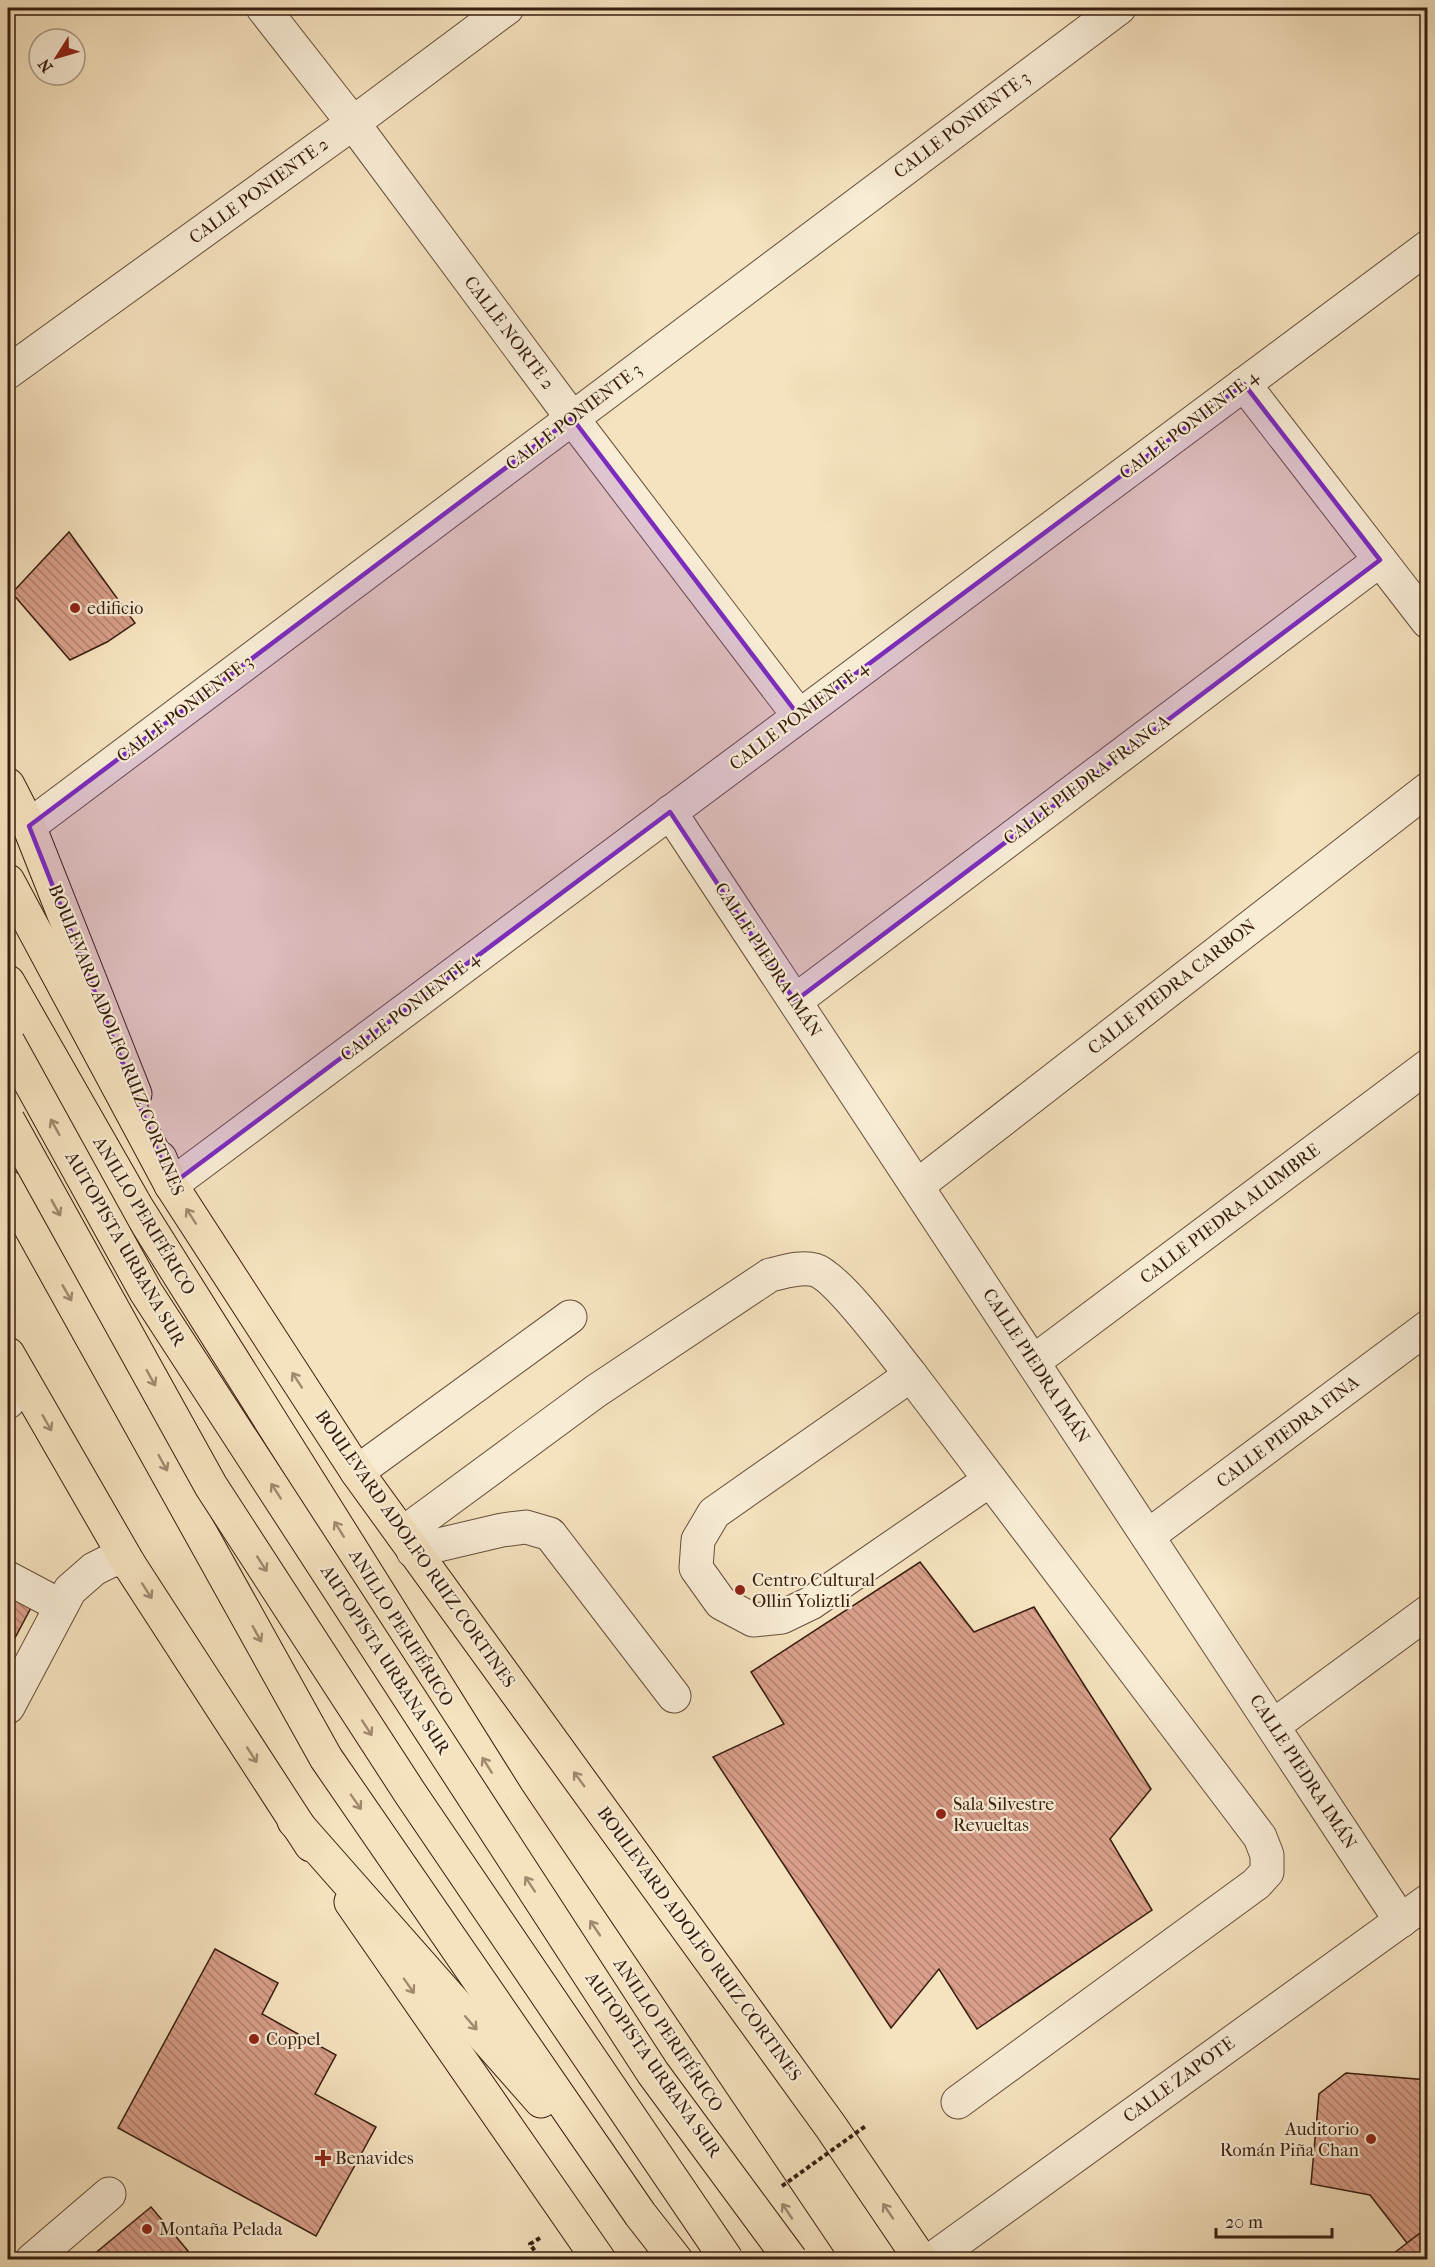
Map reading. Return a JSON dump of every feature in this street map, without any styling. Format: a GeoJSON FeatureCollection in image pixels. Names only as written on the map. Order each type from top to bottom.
{"type":"FeatureCollection","features":[{"type":"Feature","properties":{"kind":"main road","name":"BOULEVARD ADOLFO RUIZ CORTINES"},"geometry":{"type":"LineString","coordinates":[[8,784],[29,826],[171,1185],[357,1472],[831,2127],[921,2259]]}},
{"type":"Feature","properties":{"kind":"main road"},"geometry":{"type":"LineString","coordinates":[[8,881],[171,1185]]}},
{"type":"Feature","properties":{"kind":"main road"},"geometry":{"type":"LineString","coordinates":[[8,897],[136,1206]]}},
{"type":"Feature","properties":{"kind":"main road","name":"ANILLO PERIFÉRICO"},"geometry":{"type":"LineString","coordinates":[[8,982],[136,1206],[508,1799],[819,2259]]}},
{"type":"Feature","properties":{"kind":"main road","name":"AUTOPISTA URBANA SUR"},"geometry":{"type":"LineString","coordinates":[[8,1042],[146,1292],[653,2073],[791,2259]]}},
{"type":"Feature","properties":{"kind":"main road"},"geometry":{"type":"LineString","coordinates":[[8,1120],[211,1486],[410,1793],[727,2259]]}},
{"type":"Feature","properties":{"kind":"main road"},"geometry":{"type":"LineString","coordinates":[[8,1187],[326,1758],[640,2214]]}},
{"type":"Feature","properties":{"kind":"main road"},"geometry":{"type":"LineString","coordinates":[[11,1377],[294,1821],[599,2259]]}},
{"type":"Feature","properties":{"kind":"main road"},"geometry":{"type":"LineString","coordinates":[[294,1821],[640,2214],[676,2259]]}},
{"type":"Feature","properties":{"kind":"street","name":"CALLE NORTE 2"},"geometry":{"type":"LineString","coordinates":[[263,8],[353,123],[572,418],[800,716]]}},
{"type":"Feature","properties":{"kind":"street","name":"CALLE PONIENTE 2"},"geometry":{"type":"LineString","coordinates":[[8,372],[353,123],[507,8]]}},
{"type":"Feature","properties":{"kind":"street","name":"CALLE PONIENTE 3"},"geometry":{"type":"LineString","coordinates":[[29,826],[1119,8]]}},
{"type":"Feature","properties":{"kind":"street","name":"CALLE PONIENTE 4"},"geometry":{"type":"LineString","coordinates":[[171,1185],[1428,247]]}},
{"type":"Feature","properties":{"kind":"street"},"geometry":{"type":"LineString","coordinates":[[1244,384],[1428,622]]}},
{"type":"Feature","properties":{"kind":"street","name":"CALLE PIEDRA FRANCA"},"geometry":{"type":"LineString","coordinates":[[795,1001],[1380,560]]}},
{"type":"Feature","properties":{"kind":"street","name":"CALLE PIEDRA CARBON"},"geometry":{"type":"LineString","coordinates":[[917,1186],[1428,789]]}},
{"type":"Feature","properties":{"kind":"street","name":"CALLE PIEDRA IMÁN"},"geometry":{"type":"LineString","coordinates":[[670,812],[1401,1921]]}},
{"type":"Feature","properties":{"kind":"street","name":"CALLE PIEDRA ALUMBRE"},"geometry":{"type":"LineString","coordinates":[[1033,1362],[1428,1066]]}},
{"type":"Feature","properties":{"kind":"street"},"geometry":{"type":"LineString","coordinates":[[408,1542],[596,1391],[770,1275],[799,1269],[816,1270],[834,1283],[911,1375],[1260,1836],[1267,1855],[1267,1872],[1256,1884],[958,2102]]}},
{"type":"Feature","properties":{"kind":"street"},"geometry":{"type":"LineString","coordinates":[[357,1472],[570,1317]]}},
{"type":"Feature","properties":{"kind":"street","name":"CALLE PIEDRA FINA"},"geometry":{"type":"LineString","coordinates":[[1148,1536],[1428,1327]]}},
{"type":"Feature","properties":{"kind":"street"},"geometry":{"type":"LineString","coordinates":[[911,1375],[714,1513],[698,1540],[696,1568],[721,1603],[753,1620],[782,1617],[811,1603],[990,1480]]}},
{"type":"Feature","properties":{"kind":"street"},"geometry":{"type":"LineString","coordinates":[[408,1542],[526,1527],[550,1534],[674,1696]]}},
{"type":"Feature","properties":{"kind":"street"},"geometry":{"type":"LineString","coordinates":[[8,1707],[70,1590],[94,1569],[116,1558],[129,1564]]}},
{"type":"Feature","properties":{"kind":"street"},"geometry":{"type":"LineString","coordinates":[[8,1578],[59,1611]]}},
{"type":"Feature","properties":{"kind":"street"},"geometry":{"type":"LineString","coordinates":[[8,1678],[36,1625],[59,1611]]}},
{"type":"Feature","properties":{"kind":"street"},"geometry":{"type":"LineString","coordinates":[[1273,1726],[1428,1612]]}},
{"type":"Feature","properties":{"kind":"street","name":"CALLE ZAPOTE"},"geometry":{"type":"LineString","coordinates":[[931,2259],[1428,1901]]}},
{"type":"Feature","properties":{"kind":"street"},"geometry":{"type":"LineString","coordinates":[[32,2259],[109,2194]]}},
{"type":"Feature","properties":{"kind":"highlighted area"},"geometry":{"type":"Polygon","coordinates":[[[1244,384],[1380,560],[795,1001],[670,812],[171,1185],[29,826],[572,418],[799,716],[1244,384]]]}},
{"type":"Feature","properties":{"kind":"building","name":"edificio"},"geometry":{"type":"Polygon","coordinates":[[[69,532],[135,623],[107,642],[70,660],[12,593],[69,532]]]}},
{"type":"Feature","properties":{"kind":"building","name":"Sala Silvestre Revueltas"},"geometry":{"type":"Polygon","coordinates":[[[920,1562],[974,1632],[1034,1607],[1151,1789],[1110,1839],[1152,1910],[977,2029],[939,1969],[891,2028],[713,1757],[784,1724],[751,1672],[920,1562]]]}},
{"type":"Feature","properties":{"kind":"building"},"geometry":{"type":"Polygon","coordinates":[[[8,1590],[33,1604],[8,1651],[8,1590]]]}},
{"type":"Feature","properties":{"kind":"building"},"geometry":{"type":"Polygon","coordinates":[[[215,1949],[278,1983],[262,2014],[336,2055],[315,2094],[376,2127],[316,2236],[118,2128],[215,1949]]]}},
{"type":"Feature","properties":{"kind":"building","name":"Auditorio Román Piña Chan"},"geometry":{"type":"Polygon","coordinates":[[[1346,2073],[1428,2080],[1428,2227],[1407,2243],[1370,2195],[1311,2184],[1319,2094],[1346,2073]]]}},
{"type":"Feature","properties":{"kind":"building","name":"Montaña Pelada"},"geometry":{"type":"Polygon","coordinates":[[[151,2207],[188,2251],[177,2260],[87,2260],[151,2207]]]}},
{"type":"Feature","properties":{"kind":"building"},"geometry":{"type":"Polygon","coordinates":[[[1428,2227],[1428,2260],[1385,2260],[1407,2243],[1428,2227]]]}},
{"type":"Feature","properties":{"kind":"place","name":"edificio"},"geometry":{"type":"Point","coordinates":[75,608]}},
{"type":"Feature","properties":{"kind":"place","name":"Centro Cultural Ollin Yoliztli"},"geometry":{"type":"Point","coordinates":[740,1590]}},
{"type":"Feature","properties":{"kind":"place","name":"Sala Silvestre Revueltas"},"geometry":{"type":"Point","coordinates":[941,1814]}},
{"type":"Feature","properties":{"kind":"place","name":"Coppel"},"geometry":{"type":"Point","coordinates":[254,2039]}},
{"type":"Feature","properties":{"kind":"place","name":"Auditorio Román Piña Chan"},"geometry":{"type":"Point","coordinates":[1371,2139]}},
{"type":"Feature","properties":{"kind":"place","name":"Benavides"},"geometry":{"type":"Point","coordinates":[323,2158]}},
{"type":"Feature","properties":{"kind":"place","name":"Montaña Pelada"},"geometry":{"type":"Point","coordinates":[147,2229]}}]}
